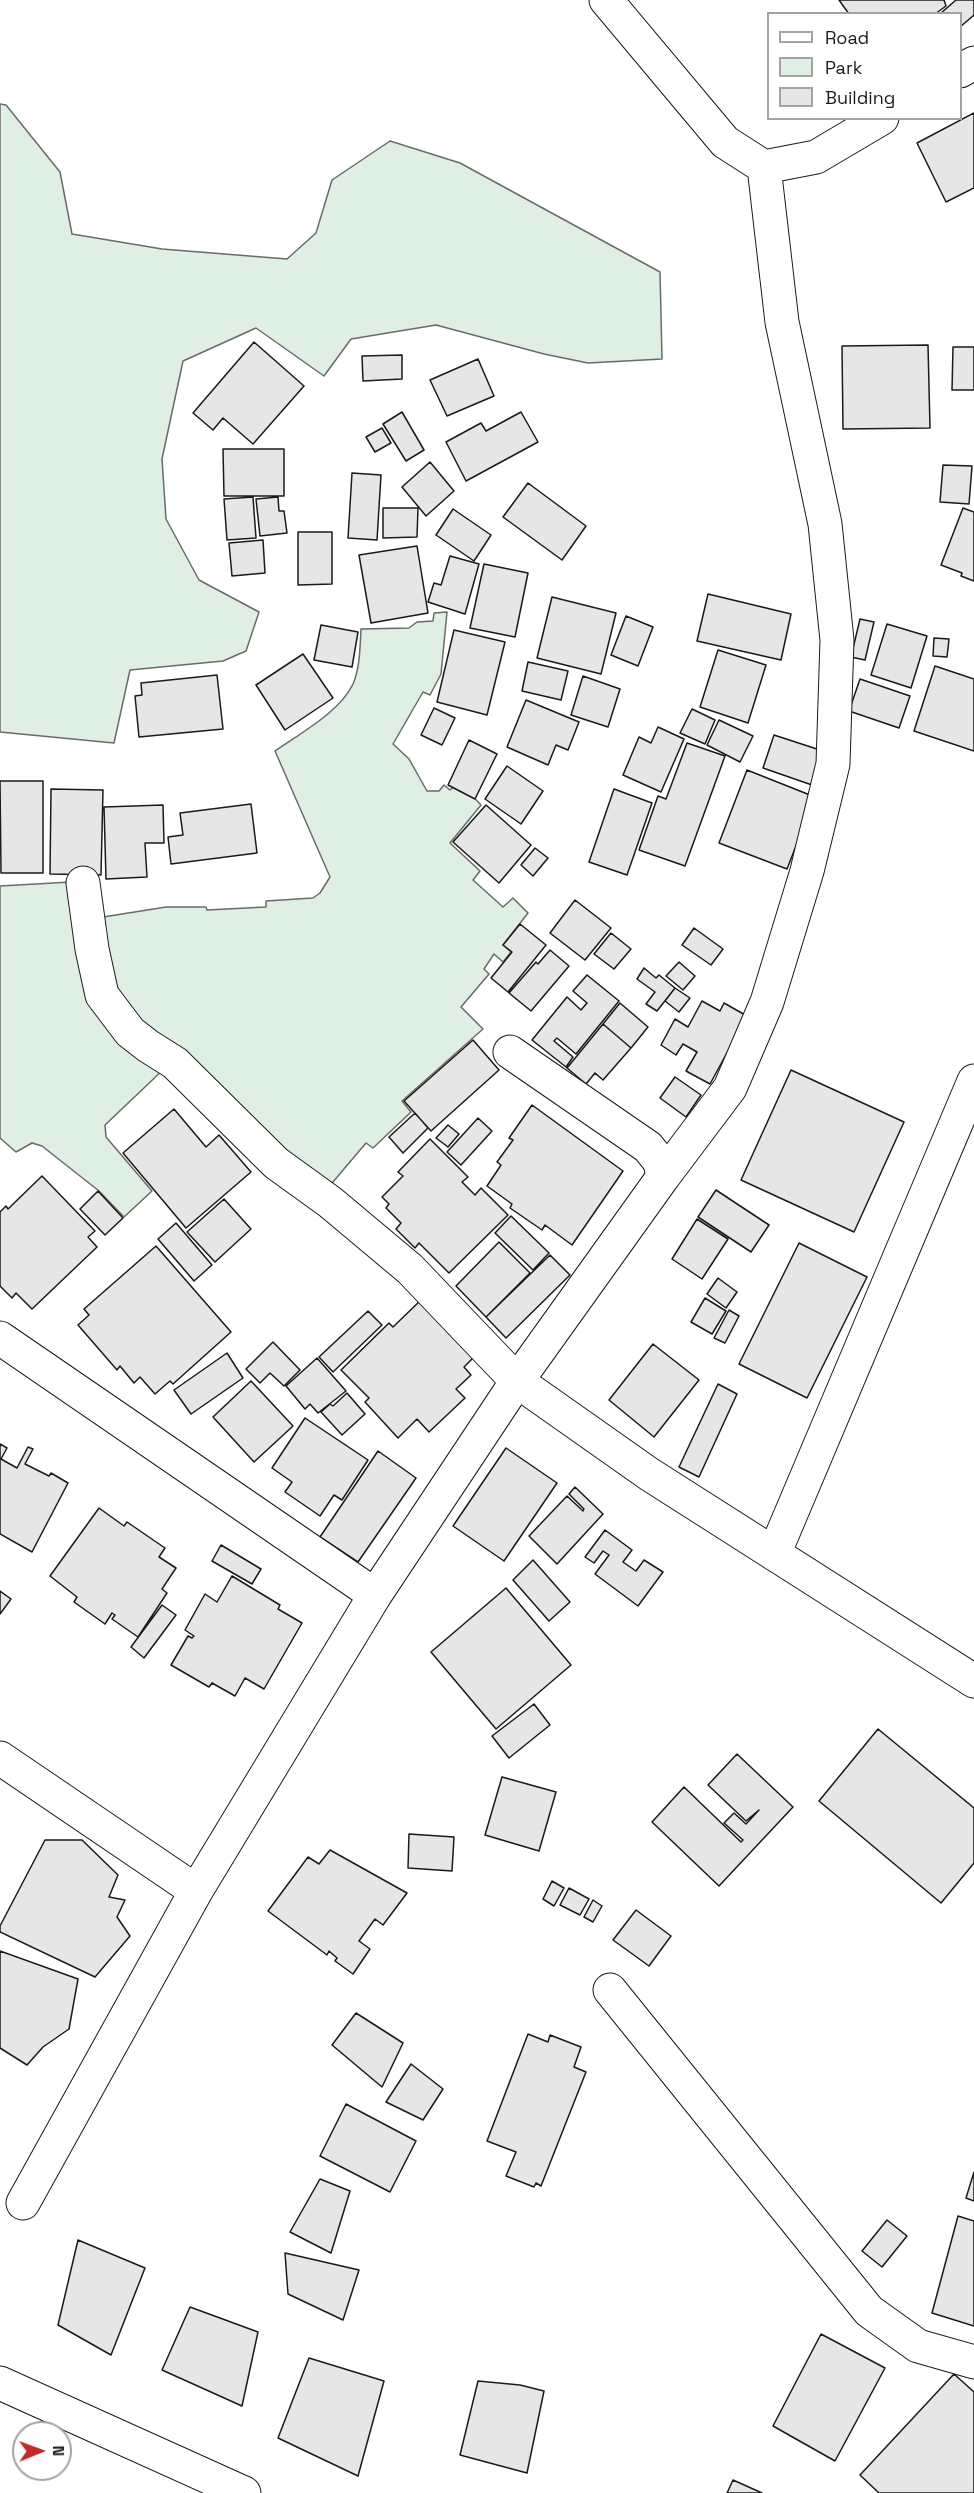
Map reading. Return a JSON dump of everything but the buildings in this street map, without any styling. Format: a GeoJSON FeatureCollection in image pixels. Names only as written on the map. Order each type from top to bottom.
{"type":"FeatureCollection","features":[{"type":"Feature","properties":{"kind":"street"},"geometry":{"type":"LineString","coordinates":[[606,0],[725,142],[764,167],[816,158],[879,120]]}},
{"type":"Feature","properties":{"kind":"street"},"geometry":{"type":"LineString","coordinates":[[23,2203],[196,1891],[375,1594],[517,1381],[663,1177],[730,1088],[767,1002],[807,871],[833,764],[837,640],[825,524],[782,322],[764,167]]}},
{"type":"Feature","properties":{"kind":"street"},"geometry":{"type":"LineString","coordinates":[[83,883],[92,949],[102,995],[130,1032],[175,1062],[276,1163],[330,1202],[410,1269],[517,1381],[649,1474],[974,1681]]}},
{"type":"Feature","properties":{"kind":"street"},"geometry":{"type":"LineString","coordinates":[[510,1052],[648,1147],[660,1162],[663,1177]]}},
{"type":"Feature","properties":{"kind":"street"},"geometry":{"type":"LineString","coordinates":[[774,1554],[974,1081]]}},
{"type":"Feature","properties":{"kind":"street"},"geometry":{"type":"LineString","coordinates":[[0,1338],[375,1594]]}},
{"type":"Feature","properties":{"kind":"street"},"geometry":{"type":"LineString","coordinates":[[0,1758],[196,1891]]}},
{"type":"Feature","properties":{"kind":"street"},"geometry":{"type":"LineString","coordinates":[[610,1990],[869,2311],[918,2346],[974,2362]]}},
{"type":"Feature","properties":{"kind":"street"},"geometry":{"type":"LineString","coordinates":[[0,2384],[244,2493]]}},
{"type":"Feature","properties":{"kind":"green space"},"geometry":{"type":"Polygon","coordinates":[[[0,104],[6,105],[60,172],[72,234],[162,249],[287,259],[316,233],[332,180],[390,141],[460,163],[660,272],[662,359],[588,363],[544,354],[436,325],[351,339],[324,376],[256,328],[183,361],[162,459],[166,519],[199,580],[259,612],[246,651],[223,661],[130,670],[114,743],[0,732],[0,104]]]}},
{"type":"Feature","properties":{"kind":"green space"},"geometry":{"type":"Polygon","coordinates":[[[447,612],[441,674],[430,695],[423,692],[393,744],[409,759],[427,791],[439,791],[444,785],[450,790],[459,782],[481,805],[450,843],[480,871],[473,880],[503,907],[513,898],[528,913],[503,945],[511,952],[503,962],[494,954],[484,969],[489,974],[461,1007],[483,1029],[402,1101],[411,1112],[373,1148],[366,1143],[327,1189],[108,993],[97,918],[166,907],[206,907],[207,910],[266,907],[266,901],[313,898],[320,893],[330,877],[275,751],[318,722],[347,694],[357,671],[361,629],[409,628],[417,622],[433,621],[434,613],[447,612]]]}},
{"type":"Feature","properties":{"kind":"green space"},"geometry":{"type":"Polygon","coordinates":[[[71,882],[83,951],[166,1067],[105,1125],[106,1137],[152,1191],[124,1217],[99,1191],[42,1146],[32,1143],[16,1152],[0,1138],[0,886],[71,882]]]}}]}
